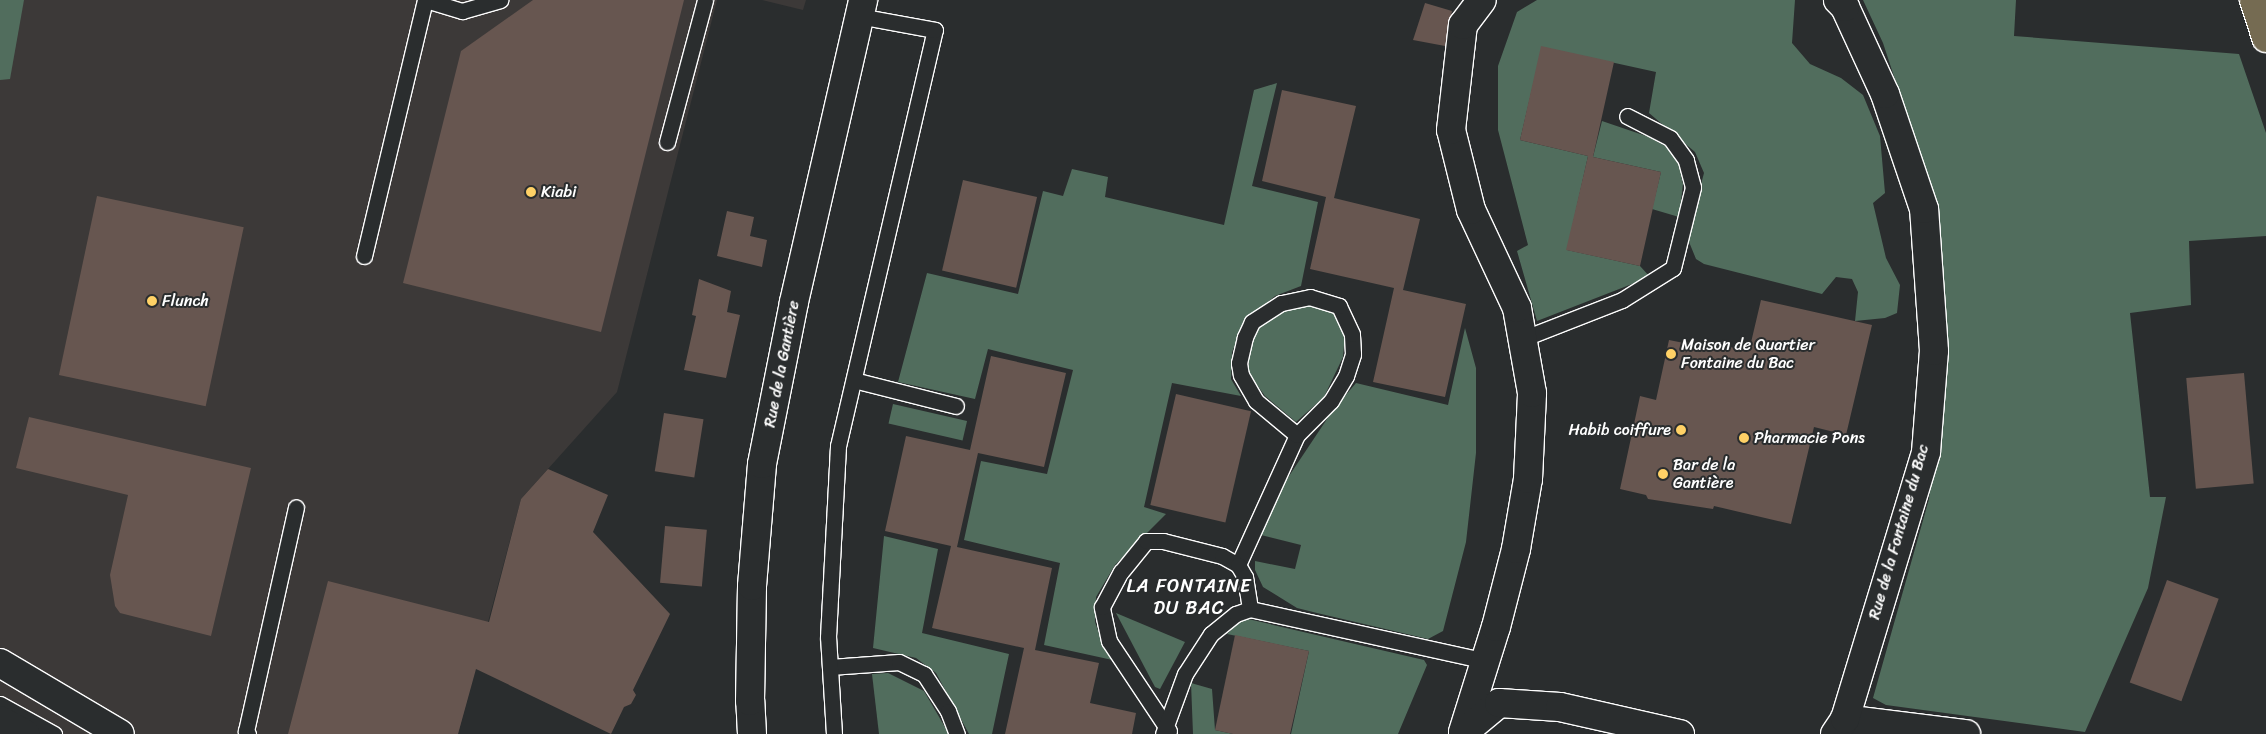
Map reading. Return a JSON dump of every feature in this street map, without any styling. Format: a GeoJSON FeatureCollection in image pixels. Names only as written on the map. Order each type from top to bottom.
{"type":"FeatureCollection","features":[{"type":"Feature","properties":{"kind":"main road"},"geometry":{"type":"LineString","coordinates":[[2254,0],[2266,38]]}},
{"type":"Feature","properties":{"kind":"street"},"geometry":{"type":"LineString","coordinates":[[1463,733],[1486,661],[1516,549],[1528,479],[1532,393],[1517,308],[1471,210],[1452,130],[1463,26],[1482,0]]}},
{"type":"Feature","properties":{"kind":"street","name":"Rue de la Fontaine du Bac"},"geometry":{"type":"LineString","coordinates":[[1838,0],[1845,7],[1885,94],[1924,209],[1934,352],[1926,452],[1840,726],[1966,734]]}},
{"type":"Feature","properties":{"kind":"street","name":"Rue de la Gantière"},"geometry":{"type":"LineString","coordinates":[[752,734],[750,702],[752,586],[762,464],[794,302],[861,8]]}},
{"type":"Feature","properties":{"kind":"street"},"geometry":{"type":"LineString","coordinates":[[0,663],[120,734]]}},
{"type":"Feature","properties":{"kind":"street"},"geometry":{"type":"LineString","coordinates":[[1463,733],[1499,703],[1560,707],[1680,734]]}},
{"type":"Feature","properties":{"kind":"street"},"geometry":{"type":"LineString","coordinates":[[0,720],[25,734]]}},
{"type":"Feature","properties":{"kind":"lane"},"geometry":{"type":"LineString","coordinates":[[364,256],[425,0],[462,11],[500,0]]}},
{"type":"Feature","properties":{"kind":"lane"},"geometry":{"type":"LineString","coordinates":[[667,142],[705,0]]}},
{"type":"Feature","properties":{"kind":"lane"},"geometry":{"type":"LineString","coordinates":[[834,734],[828,637],[838,446],[935,30],[861,8]]}},
{"type":"Feature","properties":{"kind":"lane"},"geometry":{"type":"LineString","coordinates":[[1522,339],[1622,300],[1673,268],[1693,186],[1686,160],[1670,138],[1627,116]]}},
{"type":"Feature","properties":{"kind":"lane"},"geometry":{"type":"LineString","coordinates":[[1238,565],[1297,435],[1330,401],[1346,376],[1353,354],[1352,334],[1339,306],[1310,297],[1281,303],[1252,322],[1245,337],[1239,363],[1241,375],[1256,402],[1297,435]]}},
{"type":"Feature","properties":{"kind":"lane"},"geometry":{"type":"LineString","coordinates":[[854,380],[956,406]]}},
{"type":"Feature","properties":{"kind":"lane"},"geometry":{"type":"LineString","coordinates":[[248,734],[246,730],[296,508]]}},
{"type":"Feature","properties":{"kind":"lane"},"geometry":{"type":"LineString","coordinates":[[1167,732],[1150,698],[1109,641],[1102,608],[1121,572],[1146,541],[1163,541],[1222,556],[1238,565],[1245,577],[1250,608]]}},
{"type":"Feature","properties":{"kind":"lane"},"geometry":{"type":"LineString","coordinates":[[1167,732],[1184,674],[1211,634],[1236,614],[1250,608],[1486,661]]}},
{"type":"Feature","properties":{"kind":"lane"},"geometry":{"type":"LineString","coordinates":[[830,667],[899,662],[924,674],[948,711],[958,734]]}},
{"type":"Feature","properties":{"kind":"lane"},"geometry":{"type":"LineString","coordinates":[[0,704],[54,734]]}},
{"type":"Feature","properties":{"kind":"shaded area"},"geometry":{"type":"Polygon","coordinates":[[[0,0],[717,0],[617,392],[521,499],[458,734],[0,734],[0,0]]]}},
{"type":"Feature","properties":{"kind":"shaded area"},"geometry":{"type":"Polygon","coordinates":[[[762,0],[806,0],[803,10],[762,0]]]}},
{"type":"Feature","properties":{"kind":"green space"},"geometry":{"type":"Polygon","coordinates":[[[0,0],[24,0],[10,79],[0,80],[0,0]]]}},
{"type":"Feature","properties":{"kind":"green space"},"geometry":{"type":"Polygon","coordinates":[[[1537,0],[1795,0],[1792,43],[1810,64],[1841,78],[1863,95],[1880,136],[1885,193],[1873,203],[1886,258],[1900,285],[1897,313],[1885,318],[1855,321],[1858,292],[1852,279],[1836,277],[1822,294],[1704,264],[1696,259],[1687,237],[1704,173],[1695,152],[1649,113],[1656,72],[1542,47],[1520,140],[1588,156],[1567,250],[1640,266],[1650,277],[1537,321],[1517,251],[1528,245],[1498,130],[1498,66],[1517,12],[1537,0]]]}},
{"type":"Feature","properties":{"kind":"green space"},"geometry":{"type":"Polygon","coordinates":[[[1863,0],[2016,0],[2014,36],[2239,54],[2266,133],[2266,236],[2189,241],[2191,305],[2130,313],[2150,497],[2166,497],[2148,588],[2085,732],[1886,705],[1873,698],[1929,499],[1947,327],[1938,210],[1883,43],[1863,0]]]}},
{"type":"Feature","properties":{"kind":"green space"},"geometry":{"type":"Polygon","coordinates":[[[1277,83],[1252,186],[1318,202],[1301,286],[1275,296],[1246,320],[1232,352],[1231,379],[1241,396],[1172,383],[1144,507],[1166,514],[1115,565],[1096,597],[1095,622],[1102,642],[1117,661],[1044,645],[1060,563],[964,540],[981,461],[1047,474],[1073,370],[988,349],[975,399],[898,382],[927,273],[1018,294],[1043,191],[1063,196],[1072,169],[1108,177],[1105,197],[1224,225],[1254,90],[1277,83]]]}},
{"type":"Feature","properties":{"kind":"green space"},"geometry":{"type":"Polygon","coordinates":[[[1602,121],[1649,137],[1676,152],[1683,184],[1679,217],[1652,209],[1661,172],[1593,157],[1602,121]]]}},
{"type":"Feature","properties":{"kind":"green space"},"geometry":{"type":"Polygon","coordinates":[[[1308,304],[1333,311],[1345,333],[1343,357],[1324,397],[1296,422],[1265,396],[1249,374],[1249,350],[1258,328],[1282,310],[1308,304]]]}},
{"type":"Feature","properties":{"kind":"green space"},"geometry":{"type":"Polygon","coordinates":[[[1465,328],[1476,368],[1476,453],[1466,542],[1443,631],[1428,639],[1317,613],[1297,608],[1263,587],[1255,570],[1255,561],[1295,569],[1301,545],[1261,535],[1273,500],[1333,410],[1356,383],[1448,405],[1465,328]]]}},
{"type":"Feature","properties":{"kind":"green space"},"geometry":{"type":"Polygon","coordinates":[[[893,404],[967,421],[963,441],[889,423],[893,404]]]}},
{"type":"Feature","properties":{"kind":"green space"},"geometry":{"type":"Polygon","coordinates":[[[884,536],[938,549],[922,633],[1009,654],[992,734],[969,734],[936,673],[916,658],[873,648],[884,536]]]}},
{"type":"Feature","properties":{"kind":"green space"},"geometry":{"type":"Polygon","coordinates":[[[1116,613],[1185,642],[1160,689],[1155,687],[1116,613]]]}},
{"type":"Feature","properties":{"kind":"green space"},"geometry":{"type":"Polygon","coordinates":[[[1248,619],[1424,660],[1427,665],[1398,734],[1291,734],[1309,651],[1227,634],[1240,621],[1248,619]]]}},
{"type":"Feature","properties":{"kind":"green space"},"geometry":{"type":"Polygon","coordinates":[[[888,673],[924,691],[949,734],[879,734],[872,674],[888,673]]]}},
{"type":"Feature","properties":{"kind":"green space"},"geometry":{"type":"Polygon","coordinates":[[[1191,683],[1212,689],[1215,730],[1233,734],[1193,734],[1191,683]]]}},
{"type":"Feature","properties":{"kind":"building","name":"Kiabi"},"geometry":{"type":"Polygon","coordinates":[[[533,0],[684,0],[601,332],[403,283],[461,51],[533,0]]]}},
{"type":"Feature","properties":{"kind":"building"},"geometry":{"type":"Polygon","coordinates":[[[1425,3],[1452,11],[1445,46],[1413,40],[1425,3]]]}},
{"type":"Feature","properties":{"kind":"building"},"geometry":{"type":"Polygon","coordinates":[[[1541,46],[1614,62],[1593,157],[1661,172],[1640,266],[1566,250],[1588,156],[1520,140],[1541,46]]]}},
{"type":"Feature","properties":{"kind":"building"},"geometry":{"type":"Polygon","coordinates":[[[1282,90],[1356,106],[1334,198],[1420,219],[1403,290],[1466,304],[1445,397],[1373,382],[1394,288],[1310,269],[1326,197],[1262,181],[1282,90]]]}},
{"type":"Feature","properties":{"kind":"building"},"geometry":{"type":"Polygon","coordinates":[[[963,180],[1037,197],[1016,288],[942,271],[963,180]]]}},
{"type":"Feature","properties":{"kind":"building","name":"Flunch"},"geometry":{"type":"Polygon","coordinates":[[[97,196],[244,227],[206,406],[59,375],[97,196]]]}},
{"type":"Feature","properties":{"kind":"building"},"geometry":{"type":"Polygon","coordinates":[[[727,211],[754,217],[750,236],[767,240],[762,267],[717,256],[727,211]]]}},
{"type":"Feature","properties":{"kind":"building"},"geometry":{"type":"Polygon","coordinates":[[[699,279],[731,291],[727,312],[740,315],[726,378],[684,370],[696,316],[692,315],[699,279]]]}},
{"type":"Feature","properties":{"kind":"building"},"geometry":{"type":"Polygon","coordinates":[[[1761,300],[1872,325],[1846,435],[1814,427],[1791,524],[1714,506],[1713,509],[1648,499],[1646,495],[1620,489],[1640,396],[1656,400],[1669,340],[1714,349],[1716,344],[1749,351],[1761,300]]]}},
{"type":"Feature","properties":{"kind":"building"},"geometry":{"type":"Polygon","coordinates":[[[991,356],[1066,373],[1044,467],[978,453],[957,547],[1052,568],[1035,650],[1099,663],[1090,703],[1136,713],[1132,734],[1005,734],[1024,648],[932,628],[951,546],[885,531],[906,436],[970,450],[991,356]]]}},
{"type":"Feature","properties":{"kind":"building"},"geometry":{"type":"Polygon","coordinates":[[[2244,373],[2254,484],[2196,489],[2186,378],[2244,373]]]}},
{"type":"Feature","properties":{"kind":"building"},"geometry":{"type":"Polygon","coordinates":[[[1176,394],[1251,411],[1225,522],[1150,505],[1176,394]]]}},
{"type":"Feature","properties":{"kind":"building"},"geometry":{"type":"Polygon","coordinates":[[[664,413],[704,419],[694,478],[655,471],[664,413]]]}},
{"type":"Feature","properties":{"kind":"building"},"geometry":{"type":"Polygon","coordinates":[[[29,417],[251,468],[211,636],[120,613],[115,606],[110,575],[128,495],[16,468],[29,417]]]}},
{"type":"Feature","properties":{"kind":"building"},"geometry":{"type":"Polygon","coordinates":[[[548,469],[608,495],[593,532],[670,614],[633,690],[636,695],[631,704],[624,707],[611,734],[476,669],[458,734],[288,734],[328,581],[489,622],[521,499],[548,469]]]}},
{"type":"Feature","properties":{"kind":"building"},"geometry":{"type":"Polygon","coordinates":[[[665,526],[707,530],[702,586],[660,583],[665,526]]]}},
{"type":"Feature","properties":{"kind":"building"},"geometry":{"type":"Polygon","coordinates":[[[2167,580],[2219,599],[2181,701],[2130,682],[2167,580]]]}},
{"type":"Feature","properties":{"kind":"building"},"geometry":{"type":"Polygon","coordinates":[[[1235,635],[1309,651],[1290,734],[1233,734],[1215,730],[1235,635]]]}},
{"type":"Feature","properties":{"kind":"place","name":"Kiabi"},"geometry":{"type":"Point","coordinates":[531,192]}},
{"type":"Feature","properties":{"kind":"place","name":"Flunch"},"geometry":{"type":"Point","coordinates":[152,301]}},
{"type":"Feature","properties":{"kind":"place","name":"Maison de Quartier Fontaine du Bac"},"geometry":{"type":"Point","coordinates":[1671,354]}},
{"type":"Feature","properties":{"kind":"place","name":"Habib coiffure"},"geometry":{"type":"Point","coordinates":[1681,430]}},
{"type":"Feature","properties":{"kind":"place","name":"Pharmacie Pons"},"geometry":{"type":"Point","coordinates":[1744,438]}},
{"type":"Feature","properties":{"kind":"place","name":"Bar de la Gantière"},"geometry":{"type":"Point","coordinates":[1663,474]}},
{"type":"Feature","properties":{"kind":"district","name":"LA FONTAINE DU BAC"},"geometry":{"type":"Point","coordinates":[1189,597]}}]}
